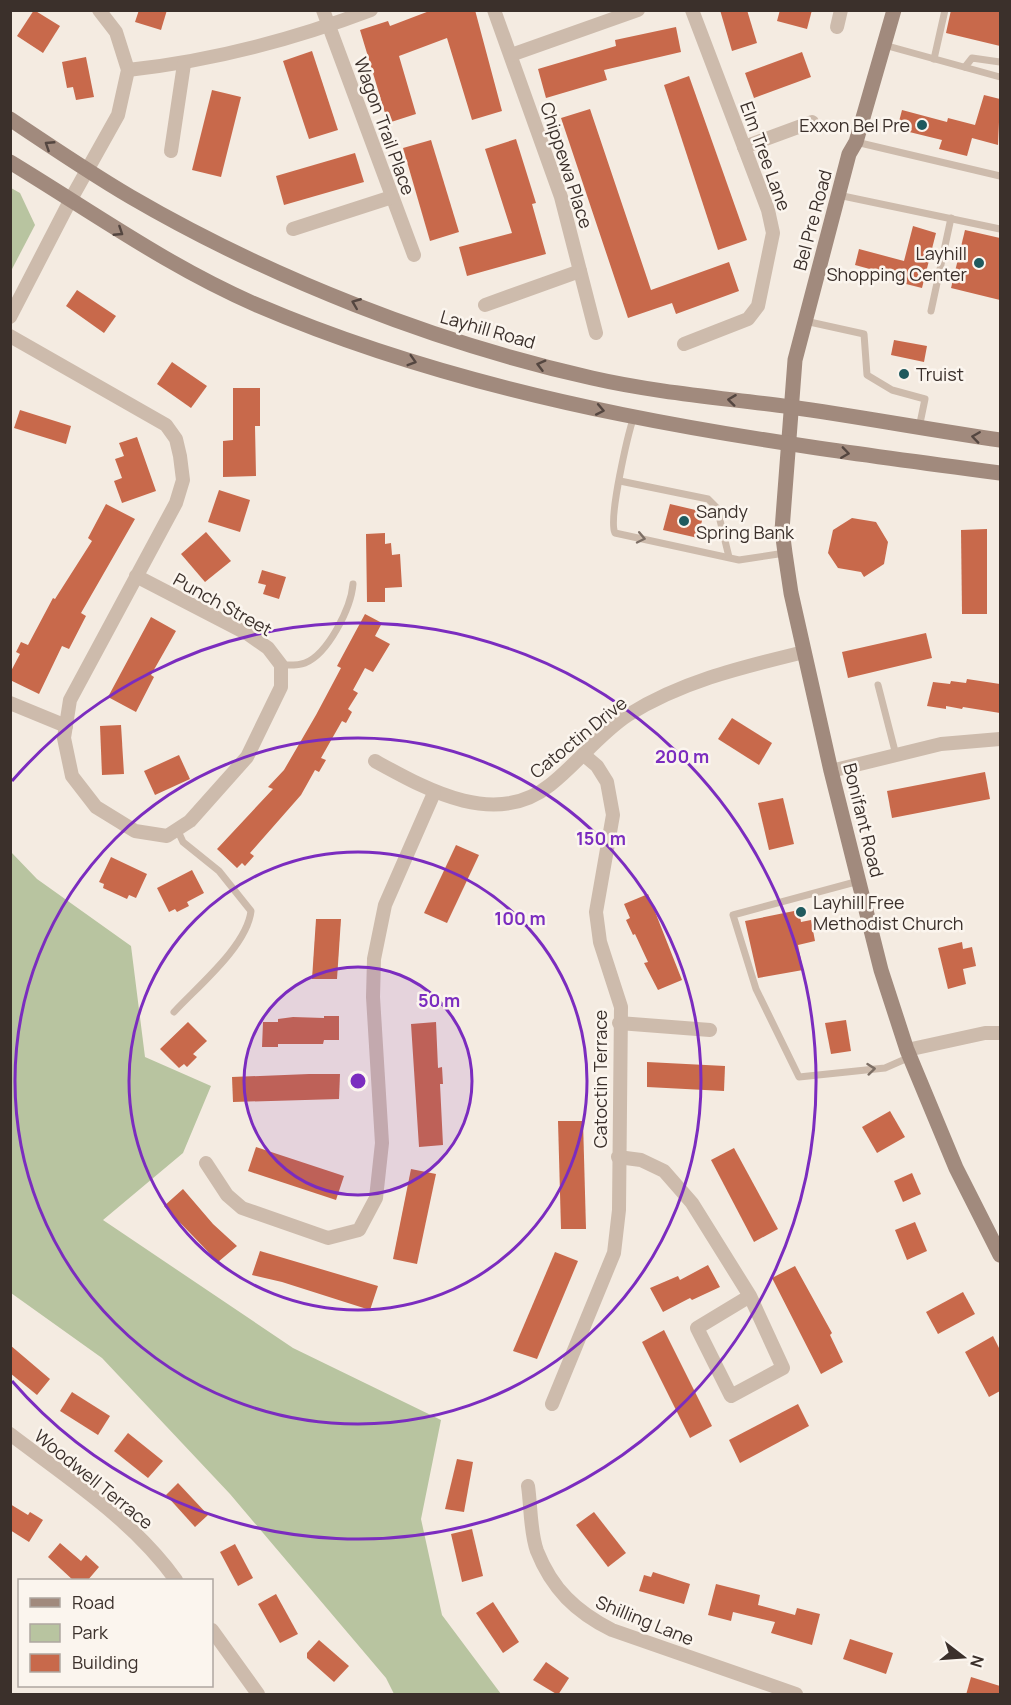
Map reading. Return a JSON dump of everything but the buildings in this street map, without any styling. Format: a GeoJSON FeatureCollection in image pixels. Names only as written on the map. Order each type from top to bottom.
{"type":"FeatureCollection","features":[{"type":"Feature","properties":{"kind":"main road","name":"Bel Pre Road"},"geometry":{"type":"LineString","coordinates":[[787,445],[795,360],[849,154],[856,142],[894,10]]}},
{"type":"Feature","properties":{"kind":"main road","name":"Layhill Road"},"geometry":{"type":"LineString","coordinates":[[10,119],[132,198],[274,269],[432,334],[593,379],[682,395],[790,407],[1000,440]]}},
{"type":"Feature","properties":{"kind":"main road"},"geometry":{"type":"LineString","coordinates":[[10,162],[71,199],[124,236],[255,304],[338,337],[462,377],[559,402],[787,445],[1000,473]]}},
{"type":"Feature","properties":{"kind":"main road","name":"Bonifant Road"},"geometry":{"type":"LineString","coordinates":[[787,445],[782,530],[785,553],[804,652],[831,771],[881,970],[909,1054],[956,1168],[1000,1256]]}},
{"type":"Feature","properties":{"kind":"street"},"geometry":{"type":"LineString","coordinates":[[10,317],[71,199],[118,115],[128,70],[116,32],[99,10]]}},
{"type":"Feature","properties":{"kind":"street","name":"Wagon Trail Place"},"geometry":{"type":"LineString","coordinates":[[323,10],[414,255]]}},
{"type":"Feature","properties":{"kind":"street"},"geometry":{"type":"LineString","coordinates":[[128,70],[184,64],[242,52],[328,26],[371,10]]}},
{"type":"Feature","properties":{"kind":"street","name":"Chippewa Place"},"geometry":{"type":"LineString","coordinates":[[494,10],[561,197],[597,333]]}},
{"type":"Feature","properties":{"kind":"street"},"geometry":{"type":"LineString","coordinates":[[511,55],[638,10]]}},
{"type":"Feature","properties":{"kind":"street","name":"Elm Tree Lane"},"geometry":{"type":"LineString","coordinates":[[684,344],[748,319],[758,306],[761,296],[773,233],[768,210],[693,10]]}},
{"type":"Feature","properties":{"kind":"street"},"geometry":{"type":"LineString","coordinates":[[837,27],[841,10]]}},
{"type":"Feature","properties":{"kind":"street"},"geometry":{"type":"LineString","coordinates":[[171,151],[184,64]]}},
{"type":"Feature","properties":{"kind":"street"},"geometry":{"type":"LineString","coordinates":[[744,147],[812,122]]}},
{"type":"Feature","properties":{"kind":"street"},"geometry":{"type":"LineString","coordinates":[[293,229],[392,197]]}},
{"type":"Feature","properties":{"kind":"street"},"geometry":{"type":"LineString","coordinates":[[485,305],[580,271]]}},
{"type":"Feature","properties":{"kind":"street"},"geometry":{"type":"LineString","coordinates":[[10,336],[166,425],[176,439],[183,480],[176,503],[70,700],[64,738],[72,776],[96,807],[135,831],[167,836],[190,821],[247,757],[281,687],[281,665]]}},
{"type":"Feature","properties":{"kind":"street","name":"Punch Street"},"geometry":{"type":"LineString","coordinates":[[136,576],[248,634],[268,648],[281,665]]}},
{"type":"Feature","properties":{"kind":"street","name":"Catoctin Drive"},"geometry":{"type":"LineString","coordinates":[[375,761],[434,793],[456,800],[498,805],[530,797],[548,787],[626,716],[659,698],[713,675],[804,652]]}},
{"type":"Feature","properties":{"kind":"street"},"geometry":{"type":"LineString","coordinates":[[10,703],[66,726]]}},
{"type":"Feature","properties":{"kind":"street"},"geometry":{"type":"LineString","coordinates":[[831,771],[941,744],[1000,739]]}},
{"type":"Feature","properties":{"kind":"street","name":"Catoctin Terrace"},"geometry":{"type":"LineString","coordinates":[[552,1404],[614,1253],[619,1210],[619,1023],[621,1007],[600,942],[596,912],[613,815],[607,782],[597,766],[584,755]]}},
{"type":"Feature","properties":{"kind":"street"},"geometry":{"type":"LineString","coordinates":[[206,1163],[227,1194],[242,1208],[328,1238],[359,1230],[376,1198],[382,1143],[373,997],[374,959],[385,905],[434,793]]}},
{"type":"Feature","properties":{"kind":"street"},"geometry":{"type":"LineString","coordinates":[[619,1023],[710,1030]]}},
{"type":"Feature","properties":{"kind":"street"},"geometry":{"type":"LineString","coordinates":[[909,1054],[985,1033],[1000,1033]]}},
{"type":"Feature","properties":{"kind":"street"},"geometry":{"type":"LineString","coordinates":[[618,1157],[641,1160],[664,1171],[706,1222],[750,1296],[783,1368],[731,1396],[697,1328],[750,1296]]}},
{"type":"Feature","properties":{"kind":"street","name":"Woodwell Terrace"},"geometry":{"type":"LineString","coordinates":[[10,1434],[108,1509],[142,1540],[174,1579]]}},
{"type":"Feature","properties":{"kind":"street","name":"Shilling Lane"},"geometry":{"type":"LineString","coordinates":[[528,1486],[537,1550],[563,1596],[586,1617],[612,1630],[796,1695]]}},
{"type":"Feature","properties":{"kind":"street"},"geometry":{"type":"LineString","coordinates":[[213,1631],[258,1695]]}},
{"type":"Feature","properties":{"kind":"lane"},"geometry":{"type":"LineString","coordinates":[[934,59],[945,10]]}},
{"type":"Feature","properties":{"kind":"lane"},"geometry":{"type":"LineString","coordinates":[[884,45],[1000,77]]}},
{"type":"Feature","properties":{"kind":"lane"},"geometry":{"type":"LineString","coordinates":[[965,67],[972,58],[1000,62]]}},
{"type":"Feature","properties":{"kind":"lane"},"geometry":{"type":"LineString","coordinates":[[856,142],[1000,176]]}},
{"type":"Feature","properties":{"kind":"lane"},"geometry":{"type":"LineString","coordinates":[[838,195],[1000,229]]}},
{"type":"Feature","properties":{"kind":"lane"},"geometry":{"type":"LineString","coordinates":[[931,311],[951,218]]}},
{"type":"Feature","properties":{"kind":"lane"},"geometry":{"type":"LineString","coordinates":[[805,321],[864,334],[867,375],[892,390],[926,399],[919,428]]}},
{"type":"Feature","properties":{"kind":"lane"},"geometry":{"type":"LineString","coordinates":[[634,416],[626,441],[613,519],[615,533],[739,560],[785,553]]}},
{"type":"Feature","properties":{"kind":"lane"},"geometry":{"type":"LineString","coordinates":[[620,481],[708,499],[717,508],[729,558]]}},
{"type":"Feature","properties":{"kind":"lane"},"geometry":{"type":"LineString","coordinates":[[281,665],[306,663],[315,656],[332,636],[345,614],[352,598],[353,584]]}},
{"type":"Feature","properties":{"kind":"lane"},"geometry":{"type":"LineString","coordinates":[[879,685],[896,755]]}},
{"type":"Feature","properties":{"kind":"lane"},"geometry":{"type":"LineString","coordinates":[[174,1012],[240,941],[250,924],[251,911],[219,871],[183,842],[177,829]]}},
{"type":"Feature","properties":{"kind":"lane"},"geometry":{"type":"LineString","coordinates":[[859,881],[733,915],[756,989],[799,1077],[885,1068],[909,1054]]}},
{"type":"Feature","properties":{"kind":"green space"},"geometry":{"type":"Polygon","coordinates":[[[11,188],[20,193],[35,225],[11,271],[11,188]]]}},
{"type":"Feature","properties":{"kind":"green space"},"geometry":{"type":"Polygon","coordinates":[[[11,852],[37,879],[131,946],[145,1057],[211,1086],[183,1153],[103,1220],[293,1348],[441,1420],[421,1519],[442,1615],[501,1694],[394,1694],[386,1678],[230,1494],[102,1358],[11,1293],[11,852]]]}},
{"type":"Feature","properties":{"kind":"place","name":"Exxon Bel Pre"},"geometry":{"type":"Point","coordinates":[922,125]}},
{"type":"Feature","properties":{"kind":"place","name":"Layhill Shopping Center"},"geometry":{"type":"Point","coordinates":[979,263]}},
{"type":"Feature","properties":{"kind":"place","name":"Truist"},"geometry":{"type":"Point","coordinates":[904,374]}},
{"type":"Feature","properties":{"kind":"place","name":"Sandy Spring Bank"},"geometry":{"type":"Point","coordinates":[684,521]}},
{"type":"Feature","properties":{"kind":"place","name":"Layhill Free Methodist Church"},"geometry":{"type":"Point","coordinates":[801,912]}}]}
